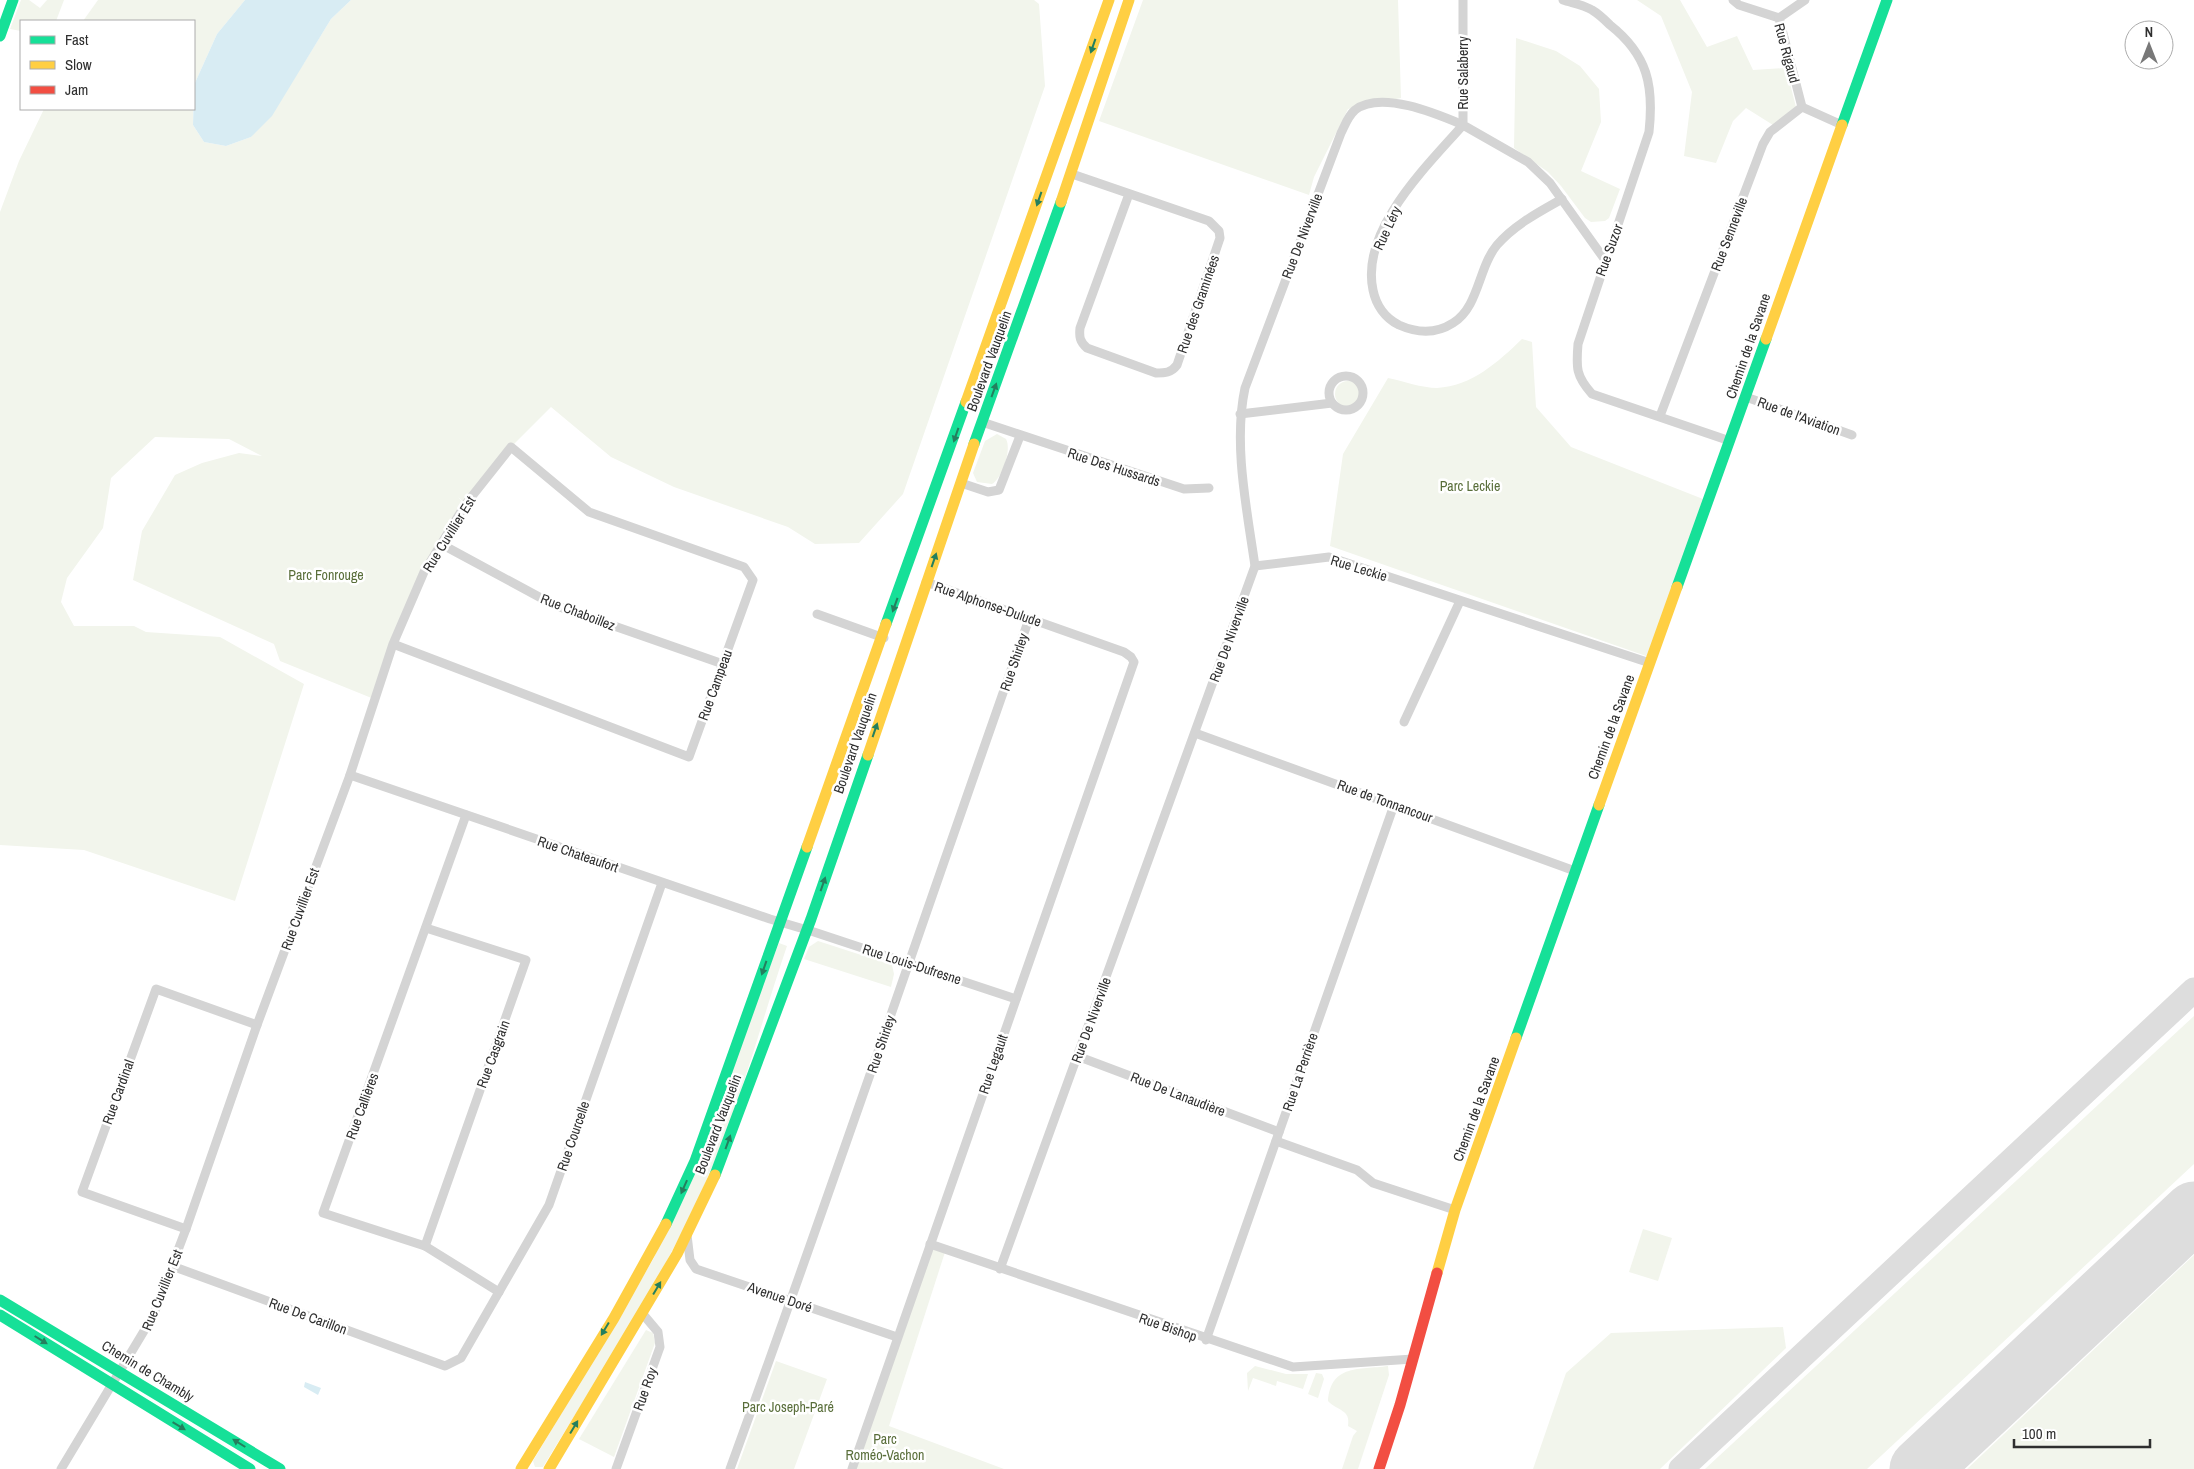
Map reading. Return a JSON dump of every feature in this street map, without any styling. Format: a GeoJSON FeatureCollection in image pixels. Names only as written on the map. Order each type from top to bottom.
{"type":"FeatureCollection","features":[{"type":"Feature","properties":{"kind":"street"},"geometry":{"type":"LineString","coordinates":[[0,36],[4,12],[13,0]]}},
{"type":"Feature","properties":{"kind":"street","name":"Boulevard Vauquelin"},"geometry":{"type":"LineString","coordinates":[[522,1469],[640,1270],[682,1192],[714,1112],[780,922],[884,638],[1109,0]]}},
{"type":"Feature","properties":{"kind":"street","name":"Boulevard Vauquelin"},"geometry":{"type":"LineString","coordinates":[[549,1469],[687,1235],[716,1174],[807,930],[982,422],[1072,174],[1129,0]]}},
{"type":"Feature","properties":{"kind":"street","name":"Rue Salaberry"},"geometry":{"type":"LineString","coordinates":[[1463,0],[1463,126],[1528,162],[1550,182],[1605,260]]}},
{"type":"Feature","properties":{"kind":"street","name":"Rue Suzor"},"geometry":{"type":"LineString","coordinates":[[1563,0],[1592,10],[1618,31],[1639,54],[1647,74],[1652,104],[1649,132],[1578,344],[1576,366],[1582,382],[1592,394],[1730,441]]}},
{"type":"Feature","properties":{"kind":"street","name":"Rue Rigaud"},"geometry":{"type":"LineString","coordinates":[[1733,0],[1738,6],[1779,18],[1802,107]]}},
{"type":"Feature","properties":{"kind":"street"},"geometry":{"type":"LineString","coordinates":[[1779,18],[1805,0]]}},
{"type":"Feature","properties":{"kind":"street","name":"Chemin de la Savane"},"geometry":{"type":"LineString","coordinates":[[1379,1469],[1395,1423],[1455,1210],[1887,0]]}},
{"type":"Feature","properties":{"kind":"street","name":"Rue De Niverville"},"geometry":{"type":"LineString","coordinates":[[1000,1269],[1255,566],[1247,508],[1240,414],[1245,388],[1341,133],[1356,109],[1367,105],[1397,103],[1463,126]]}},
{"type":"Feature","properties":{"kind":"street"},"geometry":{"type":"LineString","coordinates":[[1802,107],[1842,125]]}},
{"type":"Feature","properties":{"kind":"street","name":"Rue Senneville"},"geometry":{"type":"LineString","coordinates":[[1660,416],[1763,144],[1770,132],[1802,107]]}},
{"type":"Feature","properties":{"kind":"street","name":"Rue Léry"},"geometry":{"type":"LineString","coordinates":[[1463,126],[1415,180],[1396,206],[1379,239],[1372,260],[1371,282],[1374,298],[1382,311],[1397,324],[1428,332],[1453,324],[1463,316],[1486,262],[1497,246],[1511,231],[1562,199]]}},
{"type":"Feature","properties":{"kind":"street","name":"Rue des Graminées"},"geometry":{"type":"LineString","coordinates":[[1072,174],[1209,221],[1219,231],[1220,238],[1176,364],[1173,370],[1164,373],[1156,373],[1087,348],[1081,342],[1080,328],[1129,194]]}},
{"type":"Feature","properties":{"kind":"street","name":"Rue de l'Aviation"},"geometry":{"type":"LineString","coordinates":[[1746,397],[1852,435]]}},
{"type":"Feature","properties":{"kind":"street"},"geometry":{"type":"LineString","coordinates":[[1240,414],[1332,403]]}},
{"type":"Feature","properties":{"kind":"street","name":"Rue Des Hussards"},"geometry":{"type":"LineString","coordinates":[[982,422],[1184,489],[1209,488]]}},
{"type":"Feature","properties":{"kind":"street"},"geometry":{"type":"LineString","coordinates":[[961,483],[988,492],[999,490],[1020,436]]}},
{"type":"Feature","properties":{"kind":"street","name":"Rue Cuvillier Est"},"geometry":{"type":"LineString","coordinates":[[61,1469],[153,1316],[186,1230],[257,1024],[350,775],[393,644],[424,572],[465,505],[512,447]]}},
{"type":"Feature","properties":{"kind":"street","name":"Rue Campeau"},"geometry":{"type":"LineString","coordinates":[[393,644],[689,757],[753,580],[744,567],[589,512],[512,447]]}},
{"type":"Feature","properties":{"kind":"street","name":"Rue Chaboillez"},"geometry":{"type":"LineString","coordinates":[[441,544],[554,605],[723,664]]}},
{"type":"Feature","properties":{"kind":"street","name":"Rue Leckie"},"geometry":{"type":"LineString","coordinates":[[1255,566],[1329,557],[1650,663]]}},
{"type":"Feature","properties":{"kind":"street","name":"Rue Alphonse-Dulude"},"geometry":{"type":"LineString","coordinates":[[926,582],[1124,652],[1133,659]]}},
{"type":"Feature","properties":{"kind":"street"},"geometry":{"type":"LineString","coordinates":[[1404,722],[1460,601]]}},
{"type":"Feature","properties":{"kind":"street"},"geometry":{"type":"LineString","coordinates":[[816,614],[884,638]]}},
{"type":"Feature","properties":{"kind":"street","name":"Rue Shirley"},"geometry":{"type":"LineString","coordinates":[[730,1469],[862,1100],[907,963],[1029,619]]}},
{"type":"Feature","properties":{"kind":"street","name":"Rue Legault"},"geometry":{"type":"LineString","coordinates":[[852,1469],[1133,667],[1133,659]]}},
{"type":"Feature","properties":{"kind":"street","name":"Rue de Tonnancour"},"geometry":{"type":"LineString","coordinates":[[1195,733],[1575,870]]}},
{"type":"Feature","properties":{"kind":"street","name":"Rue Chateaufort"},"geometry":{"type":"LineString","coordinates":[[350,775],[662,883],[807,930]]}},
{"type":"Feature","properties":{"kind":"street","name":"Rue La Perrière"},"geometry":{"type":"LineString","coordinates":[[1206,1340],[1394,805]]}},
{"type":"Feature","properties":{"kind":"street","name":"Rue Callières"},"geometry":{"type":"LineString","coordinates":[[466,815],[323,1213],[424,1246],[499,1292]]}},
{"type":"Feature","properties":{"kind":"street","name":"Rue Courcelle"},"geometry":{"type":"LineString","coordinates":[[445,1366],[461,1358],[549,1205],[662,883]]}},
{"type":"Feature","properties":{"kind":"street","name":"Rue Casgrain"},"geometry":{"type":"LineString","coordinates":[[424,1246],[526,960],[426,928]]}},
{"type":"Feature","properties":{"kind":"street","name":"Rue Louis-Dufresne"},"geometry":{"type":"LineString","coordinates":[[807,930],[1016,999]]}},
{"type":"Feature","properties":{"kind":"street","name":"Rue Cardinal"},"geometry":{"type":"LineString","coordinates":[[186,1230],[82,1192],[156,989],[257,1024]]}},
{"type":"Feature","properties":{"kind":"street","name":"Rue De Lanaudière"},"geometry":{"type":"LineString","coordinates":[[1077,1056],[1278,1136],[1357,1170],[1373,1183],[1455,1210]]}},
{"type":"Feature","properties":{"kind":"street","name":"Avenue Doré"},"geometry":{"type":"LineString","coordinates":[[687,1235],[690,1260],[696,1269],[897,1337]]}},
{"type":"Feature","properties":{"kind":"street","name":"Rue Bishop"},"geometry":{"type":"LineString","coordinates":[[930,1244],[1206,1340],[1293,1368],[1413,1359]]}},
{"type":"Feature","properties":{"kind":"street","name":"Rue De Carillon"},"geometry":{"type":"LineString","coordinates":[[172,1266],[445,1366]]}},
{"type":"Feature","properties":{"kind":"street","name":"Chemin de Chambly"},"geometry":{"type":"LineString","coordinates":[[0,1300],[280,1469]]}},
{"type":"Feature","properties":{"kind":"street","name":"Rue Roy"},"geometry":{"type":"LineString","coordinates":[[616,1469],[660,1347],[658,1332],[642,1313]]}},
{"type":"Feature","properties":{"kind":"street"},"geometry":{"type":"LineString","coordinates":[[0,1314],[250,1469]]}},
{"type":"Feature","properties":{"kind":"green space"},"geometry":{"type":"Polygon","coordinates":[[[21,0],[29,0],[40,8],[47,0],[64,0],[56,20],[20,20],[20,31],[10,29],[21,0]]]}},
{"type":"Feature","properties":{"kind":"green space"},"geometry":{"type":"Polygon","coordinates":[[[98,0],[245,0],[217,34],[195,83],[195,20],[84,20],[98,0]]]}},
{"type":"Feature","properties":{"kind":"green space","name":"Parc Fonrouge"},"geometry":{"type":"Polygon","coordinates":[[[351,0],[1034,0],[1039,4],[1045,86],[903,494],[859,543],[815,544],[788,527],[674,487],[611,457],[551,407],[511,447],[465,503],[458,497],[465,505],[424,573],[374,699],[280,661],[274,644],[133,580],[142,531],[175,475],[202,463],[239,453],[262,456],[229,439],[155,437],[111,478],[103,528],[67,578],[61,602],[74,626],[134,626],[146,632],[220,637],[304,684],[235,901],[84,850],[0,845],[0,212],[19,161],[44,110],[193,110],[193,125],[204,142],[226,146],[251,137],[304,63],[331,19],[351,0]]]}},
{"type":"Feature","properties":{"kind":"green space"},"geometry":{"type":"Polygon","coordinates":[[[1143,0],[1398,0],[1401,98],[1348,109],[1314,177],[1309,195],[1099,121],[1143,0]]]}},
{"type":"Feature","properties":{"kind":"green space"},"geometry":{"type":"Polygon","coordinates":[[[1637,0],[1680,0],[1707,47],[1737,36],[1753,70],[1786,68],[1797,111],[1773,125],[1746,108],[1733,121],[1716,163],[1684,156],[1692,92],[1661,16],[1637,0]]]}},
{"type":"Feature","properties":{"kind":"green space"},"geometry":{"type":"Polygon","coordinates":[[[1516,38],[1556,51],[1580,66],[1599,89],[1601,122],[1581,171],[1620,189],[1609,218],[1605,221],[1591,222],[1585,218],[1548,172],[1514,148],[1516,38]]]}},
{"type":"Feature","properties":{"kind":"green space","name":"Parc Leckie"},"geometry":{"type":"Polygon","coordinates":[[[1522,339],[1532,342],[1536,407],[1571,447],[1703,499],[1649,657],[1330,546],[1343,454],[1388,378],[1431,388],[1462,383],[1494,364],[1522,339]]]}},
{"type":"Feature","properties":{"kind":"green space"},"geometry":{"type":"Polygon","coordinates":[[[1348,381],[1357,385],[1361,394],[1357,403],[1348,407],[1339,403],[1335,394],[1339,385],[1348,381]]]}},
{"type":"Feature","properties":{"kind":"green space"},"geometry":{"type":"Polygon","coordinates":[[[997,434],[1006,439],[1008,444],[1005,463],[996,481],[992,484],[977,482],[973,473],[985,441],[997,434]]]}},
{"type":"Feature","properties":{"kind":"green space"},"geometry":{"type":"Polygon","coordinates":[[[818,941],[892,965],[894,974],[891,987],[804,959],[809,947],[818,941]]]}},
{"type":"Feature","properties":{"kind":"green space"},"geometry":{"type":"Polygon","coordinates":[[[779,943],[787,946],[736,1105],[698,1198],[658,1277],[613,1354],[543,1467],[535,1467],[533,1461],[654,1258],[779,943]]]}},
{"type":"Feature","properties":{"kind":"green space"},"geometry":{"type":"Polygon","coordinates":[[[2194,1016],[2194,1164],[1867,1469],[1705,1469],[2194,1016]]]}},
{"type":"Feature","properties":{"kind":"green space"},"geometry":{"type":"Polygon","coordinates":[[[1643,1229],[1672,1238],[1658,1281],[1629,1272],[1643,1229]]]}},
{"type":"Feature","properties":{"kind":"green space","name":"Parc Roméo-Vachon"},"geometry":{"type":"Polygon","coordinates":[[[930,1244],[946,1249],[889,1426],[1004,1469],[855,1469],[930,1244]]]}},
{"type":"Feature","properties":{"kind":"green space"},"geometry":{"type":"Polygon","coordinates":[[[2194,1255],[2194,1469],[1967,1469],[2194,1255]]]}},
{"type":"Feature","properties":{"kind":"green space"},"geometry":{"type":"Polygon","coordinates":[[[1783,1327],[1786,1348],[1660,1469],[1533,1469],[1566,1373],[1611,1333],[1783,1327]]]}},
{"type":"Feature","properties":{"kind":"green space"},"geometry":{"type":"Polygon","coordinates":[[[646,1330],[653,1333],[655,1343],[614,1457],[579,1439],[646,1330]]]}},
{"type":"Feature","properties":{"kind":"green space","name":"Parc Joseph-Paré"},"geometry":{"type":"Polygon","coordinates":[[[776,1361],[827,1379],[794,1469],[737,1469],[776,1361]]]}},
{"type":"Feature","properties":{"kind":"green space"},"geometry":{"type":"Polygon","coordinates":[[[1255,1366],[1286,1374],[1308,1374],[1303,1389],[1277,1381],[1276,1386],[1253,1378],[1248,1391],[1247,1373],[1255,1366]]]}},
{"type":"Feature","properties":{"kind":"green space"},"geometry":{"type":"Polygon","coordinates":[[[1388,1366],[1389,1375],[1358,1469],[1342,1469],[1353,1436],[1357,1431],[1348,1426],[1345,1413],[1328,1401],[1330,1389],[1335,1380],[1348,1371],[1388,1366]]]}},
{"type":"Feature","properties":{"kind":"green space"},"geometry":{"type":"Polygon","coordinates":[[[1316,1373],[1322,1374],[1324,1379],[1318,1398],[1308,1394],[1316,1373]]]}},
{"type":"Feature","properties":{"kind":"shaded area"},"geometry":{"type":"Polygon","coordinates":[[[245,0],[351,0],[331,19],[272,116],[251,137],[226,146],[204,142],[193,125],[195,83],[217,34],[245,0]]]}},
{"type":"Feature","properties":{"kind":"shaded area"},"geometry":{"type":"Polygon","coordinates":[[[305,1382],[321,1388],[318,1395],[304,1387],[305,1382]]]}},
{"type":"Feature","properties":{"kind":"taxiway"},"geometry":{"type":"LineString","coordinates":[[1681,1469],[2194,990]]}},
{"type":"Feature","properties":{"kind":"runway"},"geometry":{"type":"LineString","coordinates":[[1920,1469],[2194,1212]]}},
{"type":"Feature","properties":{"kind":"traffic: fast"},"geometry":{"type":"LineString","coordinates":[[0,36],[13,0]]}},
{"type":"Feature","properties":{"kind":"traffic: fast"},"geometry":{"type":"LineString","coordinates":[[1842,125],[1887,0]]}},
{"type":"Feature","properties":{"kind":"traffic: fast"},"geometry":{"type":"LineString","coordinates":[[974,444],[1061,202]]}},
{"type":"Feature","properties":{"kind":"traffic: fast"},"geometry":{"type":"LineString","coordinates":[[1677,587],[1766,339]]}},
{"type":"Feature","properties":{"kind":"traffic: fast"},"geometry":{"type":"LineString","coordinates":[[886,624],[966,402]]}},
{"type":"Feature","properties":{"kind":"traffic: fast"},"geometry":{"type":"LineString","coordinates":[[715,1175],[811,919],[868,755]]}},
{"type":"Feature","properties":{"kind":"traffic: fast"},"geometry":{"type":"LineString","coordinates":[[1516,1038],[1599,805]]}},
{"type":"Feature","properties":{"kind":"traffic: fast"},"geometry":{"type":"LineString","coordinates":[[666,1224],[695,1161],[807,847]]}},
{"type":"Feature","properties":{"kind":"traffic: fast"},"geometry":{"type":"LineString","coordinates":[[0,1300],[280,1469]]}},
{"type":"Feature","properties":{"kind":"traffic: fast"},"geometry":{"type":"LineString","coordinates":[[0,1315],[250,1469]]}},
{"type":"Feature","properties":{"kind":"traffic: slow"},"geometry":{"type":"LineString","coordinates":[[966,402],[1109,0]]}},
{"type":"Feature","properties":{"kind":"traffic: slow"},"geometry":{"type":"LineString","coordinates":[[1061,202],[1129,0]]}},
{"type":"Feature","properties":{"kind":"traffic: slow"},"geometry":{"type":"LineString","coordinates":[[1766,339],[1842,125]]}},
{"type":"Feature","properties":{"kind":"traffic: slow"},"geometry":{"type":"LineString","coordinates":[[868,755],[974,444]]}},
{"type":"Feature","properties":{"kind":"traffic: slow"},"geometry":{"type":"LineString","coordinates":[[1599,805],[1677,587]]}},
{"type":"Feature","properties":{"kind":"traffic: slow"},"geometry":{"type":"LineString","coordinates":[[807,847],[886,624]]}},
{"type":"Feature","properties":{"kind":"traffic: slow"},"geometry":{"type":"LineString","coordinates":[[1437,1273],[1455,1210],[1516,1038]]}},
{"type":"Feature","properties":{"kind":"traffic: slow"},"geometry":{"type":"LineString","coordinates":[[549,1469],[677,1254],[715,1175]]}},
{"type":"Feature","properties":{"kind":"traffic: slow"},"geometry":{"type":"LineString","coordinates":[[521,1469],[614,1318],[666,1224]]}},
{"type":"Feature","properties":{"kind":"traffic: jam"},"geometry":{"type":"LineString","coordinates":[[1379,1469],[1400,1405],[1437,1273]]}}]}
